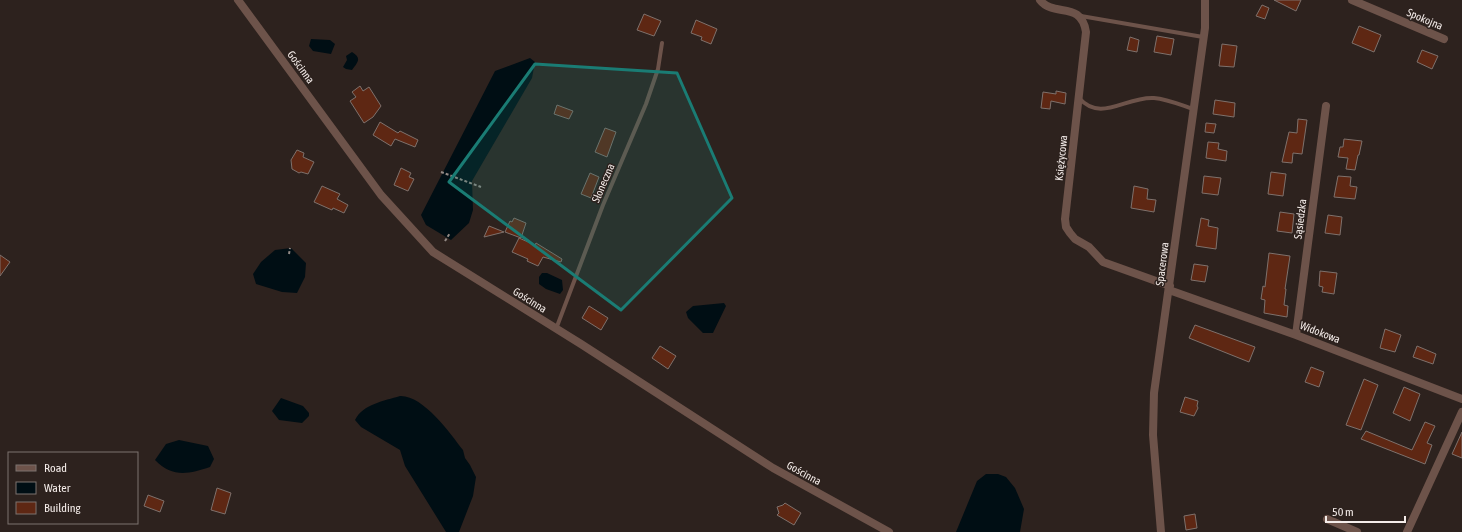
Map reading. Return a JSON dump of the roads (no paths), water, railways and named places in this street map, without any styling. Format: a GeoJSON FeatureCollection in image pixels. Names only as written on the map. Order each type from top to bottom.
{"type":"FeatureCollection","features":[{"type":"Feature","properties":{"kind":"street","name":"Gościnna"},"geometry":{"type":"LineString","coordinates":[[238,0],[381,195],[433,252],[773,468],[889,532]]}},
{"type":"Feature","properties":{"kind":"street"},"geometry":{"type":"LineString","coordinates":[[1040,0],[1045,5],[1076,11],[1081,16]]}},
{"type":"Feature","properties":{"kind":"street","name":"Spacerowa"},"geometry":{"type":"LineString","coordinates":[[1161,532],[1152,434],[1154,393],[1170,288],[1203,37],[1205,0]]}},
{"type":"Feature","properties":{"kind":"street","name":"Spokojna"},"geometry":{"type":"LineString","coordinates":[[1352,0],[1444,39]]}},
{"type":"Feature","properties":{"kind":"street","name":"Księżycowa"},"geometry":{"type":"LineString","coordinates":[[1081,16],[1085,24],[1086,32],[1065,219],[1066,227],[1075,239],[1089,247],[1102,262],[1170,288]]}},
{"type":"Feature","properties":{"kind":"street","name":"Sąsiedzka"},"geometry":{"type":"LineString","coordinates":[[1296,335],[1326,106]]}},
{"type":"Feature","properties":{"kind":"street","name":"Widokowa"},"geometry":{"type":"LineString","coordinates":[[1170,288],[1462,399]]}},
{"type":"Feature","properties":{"kind":"street"},"geometry":{"type":"LineString","coordinates":[[1407,532],[1462,412]]}},
{"type":"Feature","properties":{"kind":"street"},"geometry":{"type":"LineString","coordinates":[[1327,519],[1357,532]]}},
{"type":"Feature","properties":{"kind":"lane"},"geometry":{"type":"LineString","coordinates":[[1081,16],[1203,37]]}},
{"type":"Feature","properties":{"kind":"lane","name":"Słoneczna"},"geometry":{"type":"LineString","coordinates":[[556,329],[603,205],[646,104],[658,69],[662,43]]}},
{"type":"Feature","properties":{"kind":"lane"},"geometry":{"type":"LineString","coordinates":[[1079,98],[1092,108],[1100,110],[1143,98],[1154,98],[1169,101],[1193,108]]}},
{"type":"Feature","properties":{"kind":"water"},"geometry":{"type":"Polygon","coordinates":[[[311,39],[330,40],[335,44],[331,54],[313,51],[309,46],[311,39]]]}},
{"type":"Feature","properties":{"kind":"water"},"geometry":{"type":"Polygon","coordinates":[[[352,52],[357,56],[358,60],[352,70],[346,69],[343,67],[347,60],[346,56],[352,52]]]}},
{"type":"Feature","properties":{"kind":"water"},"geometry":{"type":"Polygon","coordinates":[[[530,58],[535,62],[532,78],[472,181],[473,210],[469,223],[451,240],[426,225],[421,215],[495,71],[530,58]]]}},
{"type":"Feature","properties":{"kind":"water"},"geometry":{"type":"Polygon","coordinates":[[[291,248],[306,263],[305,277],[297,293],[282,292],[256,284],[253,274],[261,262],[275,250],[291,248]]]}},
{"type":"Feature","properties":{"kind":"water"},"geometry":{"type":"Polygon","coordinates":[[[542,273],[547,273],[562,280],[563,290],[560,294],[546,289],[539,284],[539,277],[542,273]]]}},
{"type":"Feature","properties":{"kind":"water"},"geometry":{"type":"Polygon","coordinates":[[[724,303],[726,306],[713,333],[703,333],[688,318],[686,312],[693,306],[724,303]]]}},
{"type":"Feature","properties":{"kind":"water"},"geometry":{"type":"Polygon","coordinates":[[[400,396],[409,397],[418,402],[435,416],[463,450],[465,458],[476,477],[473,496],[459,532],[446,532],[405,466],[400,450],[361,427],[355,420],[363,410],[374,404],[400,396]]]}},
{"type":"Feature","properties":{"kind":"water"},"geometry":{"type":"Polygon","coordinates":[[[281,398],[303,406],[309,413],[309,416],[302,423],[279,420],[272,411],[281,398]]]}},
{"type":"Feature","properties":{"kind":"water"},"geometry":{"type":"Polygon","coordinates":[[[179,440],[208,446],[214,459],[210,467],[188,473],[181,473],[168,470],[161,466],[155,460],[166,444],[179,440]]]}},
{"type":"Feature","properties":{"kind":"water"},"geometry":{"type":"Polygon","coordinates":[[[986,474],[998,474],[1006,477],[1015,488],[1024,509],[1020,532],[956,532],[977,481],[986,474]]]}}]}
